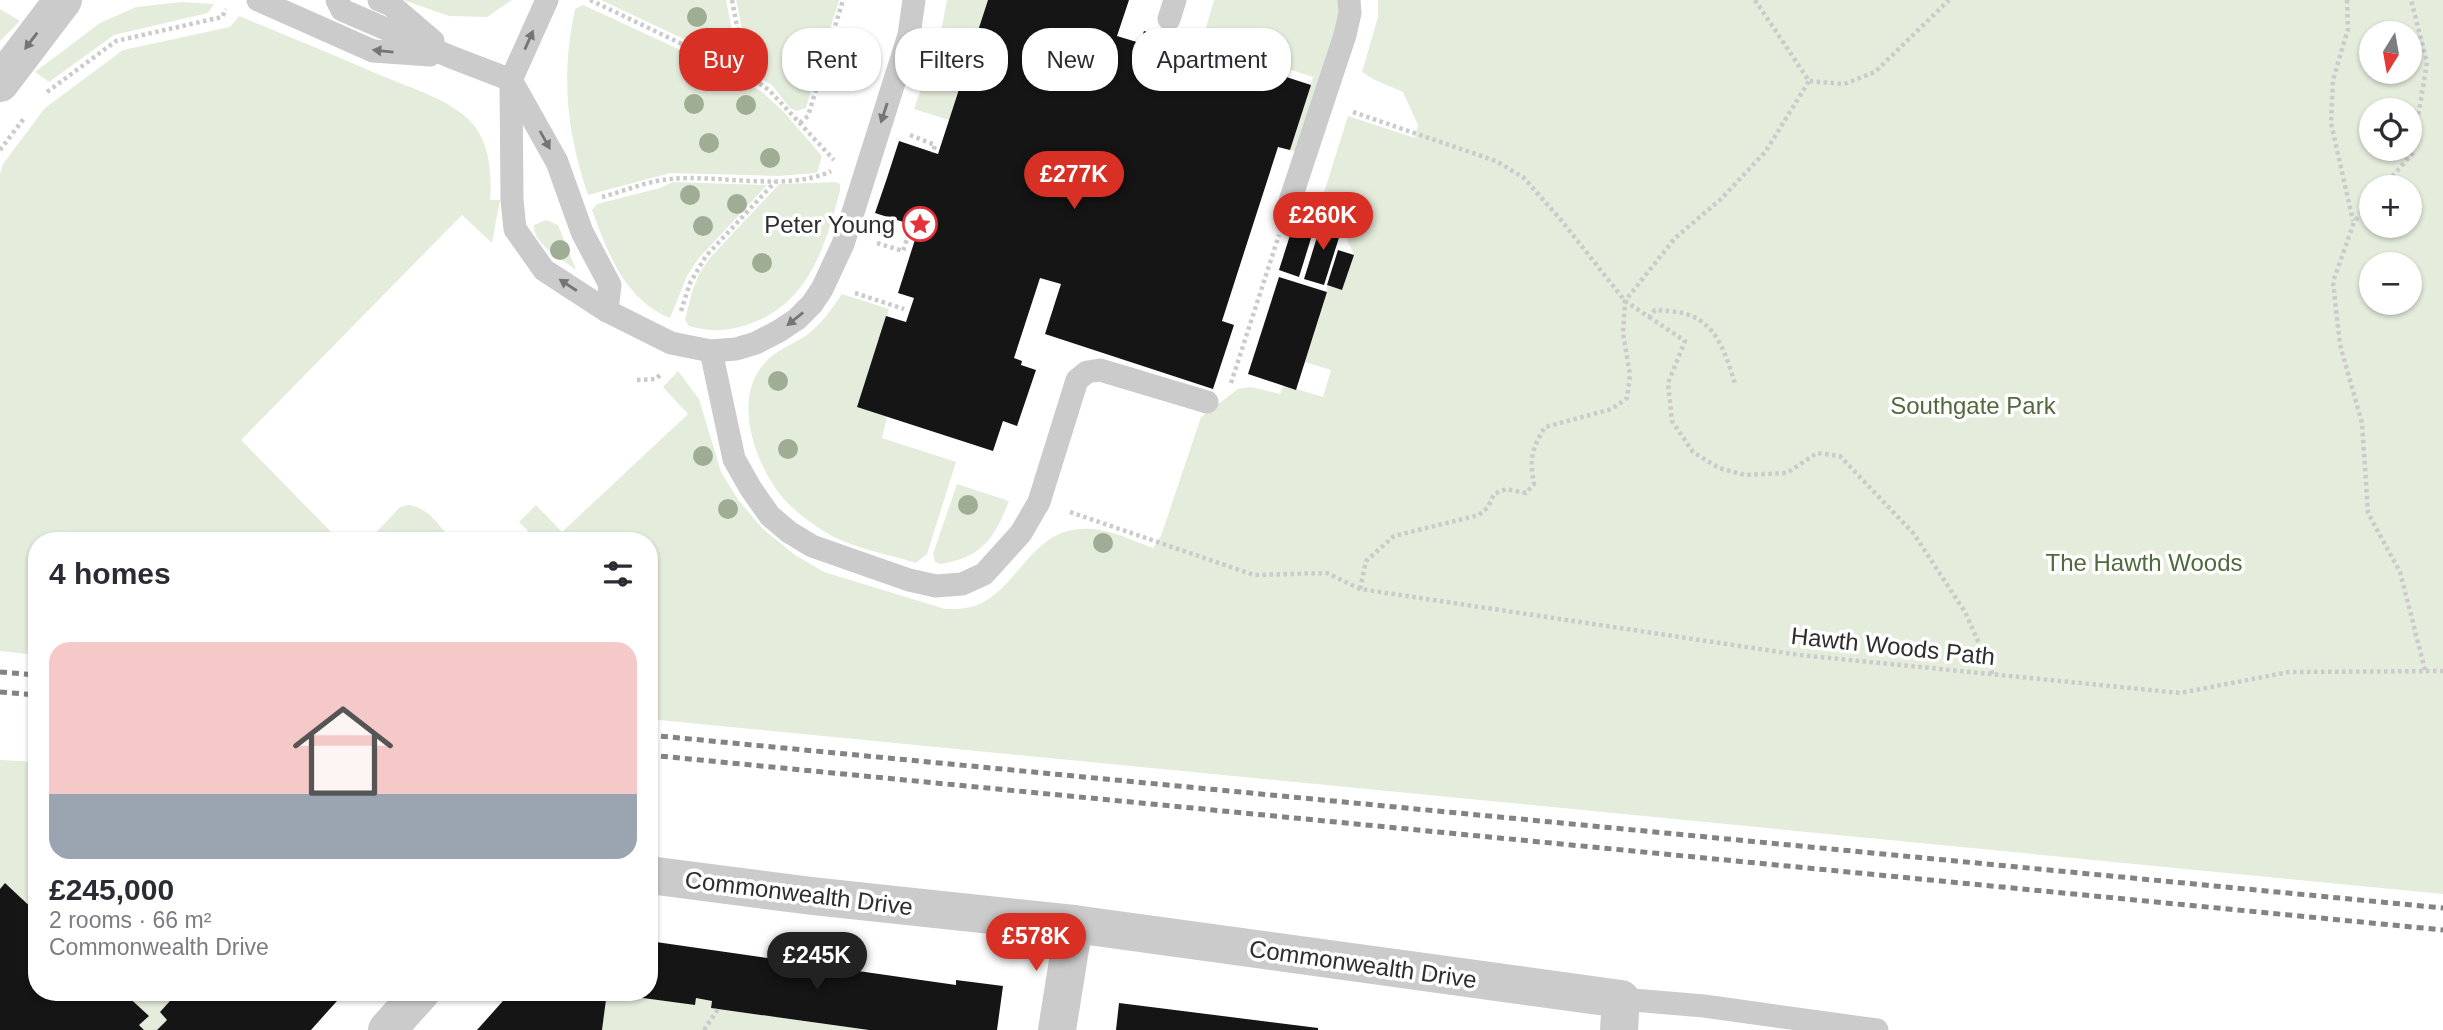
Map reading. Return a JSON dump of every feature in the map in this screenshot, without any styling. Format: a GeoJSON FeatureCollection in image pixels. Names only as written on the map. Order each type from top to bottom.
{"type":"FeatureCollection","features":[{"type":"Feature","properties":{"kind":"street"},"geometry":{"type":"LineString","coordinates":[[0,83],[63,0]]}},
{"type":"Feature","properties":{"kind":"street","name":"Commonwealth Drive"},"geometry":{"type":"LineString","coordinates":[[658,877],[1074,924],[1620,1014]]}},
{"type":"Feature","properties":{"kind":"street"},"geometry":{"type":"LineString","coordinates":[[1057,1030],[1074,924]]}},
{"type":"Feature","properties":{"kind":"street"},"geometry":{"type":"LineString","coordinates":[[387,1030],[413,1001]]}},
{"type":"Feature","properties":{"kind":"lane"},"geometry":{"type":"LineString","coordinates":[[258,0],[373,51],[451,57]]}},
{"type":"Feature","properties":{"kind":"lane"},"geometry":{"type":"LineString","coordinates":[[379,0],[391,5],[451,57]]}},
{"type":"Feature","properties":{"kind":"lane"},"geometry":{"type":"LineString","coordinates":[[547,0],[511,80],[512,200],[515,229],[544,270],[607,310],[671,344],[711,351],[736,349],[756,343],[779,331],[797,319],[822,289],[843,244],[909,35],[914,0]]}},
{"type":"Feature","properties":{"kind":"lane"},"geometry":{"type":"LineString","coordinates":[[1289,204],[1345,35],[1350,13],[1349,0]]}},
{"type":"Feature","properties":{"kind":"lane"},"geometry":{"type":"LineString","coordinates":[[303,20],[340,5],[451,57],[511,80],[557,162],[582,233],[610,285],[607,310]]}},
{"type":"Feature","properties":{"kind":"lane"},"geometry":{"type":"LineString","coordinates":[[711,351],[734,459],[770,516],[812,546],[909,580],[936,586],[962,584],[984,574],[1021,533],[1039,502],[1077,380],[1087,373],[1100,370],[1207,402]]}},
{"type":"Feature","properties":{"kind":"lane"},"geometry":{"type":"LineString","coordinates":[[1620,1014],[1704,1006],[1877,1030]]}},
{"type":"Feature","properties":{"kind":"path"},"geometry":{"type":"LineString","coordinates":[[40,97],[116,41],[222,17],[230,0]]}},
{"type":"Feature","properties":{"kind":"path"},"geometry":{"type":"LineString","coordinates":[[590,0],[679,43]]}},
{"type":"Feature","properties":{"kind":"path"},"geometry":{"type":"LineString","coordinates":[[732,0],[738,28]]}},
{"type":"Feature","properties":{"kind":"path"},"geometry":{"type":"LineString","coordinates":[[800,123],[808,116],[843,0]]}},
{"type":"Feature","properties":{"kind":"path"},"geometry":{"type":"LineString","coordinates":[[1755,0],[1810,81],[1844,85],[1875,72],[1949,0]]}},
{"type":"Feature","properties":{"kind":"path"},"geometry":{"type":"LineString","coordinates":[[2347,0],[2347,29],[2333,80],[2331,123],[2354,222]]}},
{"type":"Feature","properties":{"kind":"path"},"geometry":{"type":"LineString","coordinates":[[2394,175],[2412,154],[2427,62],[2411,0]]}},
{"type":"Feature","properties":{"kind":"path"},"geometry":{"type":"LineString","coordinates":[[1360,589],[1366,561],[1394,536],[1479,515],[1494,494],[1506,489],[1526,493],[1534,484],[1531,464],[1534,447],[1545,427],[1612,409],[1627,398],[1630,375],[1623,333],[1625,301],[1675,238],[1721,200],[1766,151],[1810,81]]}},
{"type":"Feature","properties":{"kind":"path"},"geometry":{"type":"LineString","coordinates":[[572,206],[669,179],[776,181],[821,176],[841,166],[768,89]]}},
{"type":"Feature","properties":{"kind":"path"},"geometry":{"type":"LineString","coordinates":[[1323,102],[1496,161],[1524,178],[1625,301],[1685,341],[1668,383],[1672,421],[1693,452],[1719,468],[1745,475],[1787,472],[1816,453],[1840,456],[1914,534],[1965,612],[1993,675]]}},
{"type":"Feature","properties":{"kind":"path"},"geometry":{"type":"LineString","coordinates":[[0,150],[32,108]]}},
{"type":"Feature","properties":{"kind":"path"},"geometry":{"type":"LineString","coordinates":[[933,153],[935,145]]}},
{"type":"Feature","properties":{"kind":"path"},"geometry":{"type":"LineString","coordinates":[[637,380],[656,379],[663,371],[697,268],[776,181]]}},
{"type":"Feature","properties":{"kind":"path"},"geometry":{"type":"LineString","coordinates":[[1207,402],[1233,381],[1289,204]]}},
{"type":"Feature","properties":{"kind":"path"},"geometry":{"type":"LineString","coordinates":[[2359,216],[2354,222],[2333,282],[2340,345],[2362,423],[2368,513],[2400,572],[2425,670]]}},
{"type":"Feature","properties":{"kind":"path"},"geometry":{"type":"LineString","coordinates":[[870,241],[903,251],[912,224]]}},
{"type":"Feature","properties":{"kind":"path"},"geometry":{"type":"LineString","coordinates":[[852,291],[904,309]]}},
{"type":"Feature","properties":{"kind":"path"},"geometry":{"type":"LineString","coordinates":[[1649,317],[1655,310],[1690,315],[1714,332],[1727,357],[1735,384]]}},
{"type":"Feature","properties":{"kind":"path","name":"Hawth Woods Path"},"geometry":{"type":"LineString","coordinates":[[1039,502],[1254,575],[1326,573],[1360,589],[1800,655],[2180,693],[2289,672],[2443,671]]}},
{"type":"Feature","properties":{"kind":"path"},"geometry":{"type":"LineString","coordinates":[[704,1030],[718,1009]]}},
{"type":"Feature","properties":{"kind":"green space"},"geometry":{"type":"Polygon","coordinates":[[[403,0],[512,0],[487,17],[449,16],[403,0]]]}},
{"type":"Feature","properties":{"kind":"green space"},"geometry":{"type":"Polygon","coordinates":[[[601,0],[726,0],[732,28],[679,28],[679,37],[601,0]]]}},
{"type":"Feature","properties":{"kind":"green space"},"geometry":{"type":"Polygon","coordinates":[[[736,0],[839,0],[830,28],[782,28],[782,91],[811,91],[806,108],[797,111],[790,108],[768,83],[768,28],[742,28],[736,0]]]}},
{"type":"Feature","properties":{"kind":"green space"},"geometry":{"type":"Polygon","coordinates":[[[947,0],[988,0],[979,28],[942,28],[947,0]]]}},
{"type":"Feature","properties":{"kind":"green space"},"geometry":{"type":"Polygon","coordinates":[[[1214,0],[1340,0],[1342,21],[1298,153],[1290,150],[1313,77],[1291,70],[1291,28],[1206,28],[1214,0]]]}},
{"type":"Feature","properties":{"kind":"green space","name":"The Hawth Woods"},"geometry":{"type":"Polygon","coordinates":[[[1378,0],[2443,0],[2443,894],[658,720],[658,532],[562,532],[688,414],[663,387],[678,371],[699,399],[721,472],[739,501],[763,529],[795,555],[824,572],[945,609],[959,609],[982,603],[1008,582],[1042,545],[1072,530],[1107,531],[1153,548],[1161,536],[1201,417],[1238,389],[1251,387],[1280,394],[1284,385],[1323,397],[1331,370],[1305,362],[1327,285],[1342,290],[1354,255],[1347,240],[1350,221],[1298,204],[1300,196],[1321,202],[1348,116],[1415,138],[1418,125],[1403,92],[1362,72],[1378,17],[1378,0]]]}},
{"type":"Feature","properties":{"kind":"green space"},"geometry":{"type":"Polygon","coordinates":[[[182,2],[214,4],[208,13],[114,35],[49,82],[35,72],[100,23],[136,7],[182,2]]]}},
{"type":"Feature","properties":{"kind":"green space"},"geometry":{"type":"Polygon","coordinates":[[[583,5],[679,49],[679,91],[761,91],[783,111],[822,156],[817,173],[778,176],[670,173],[588,195],[575,148],[568,103],[568,57],[575,9],[583,5]]]}},
{"type":"Feature","properties":{"kind":"green space"},"geometry":{"type":"Polygon","coordinates":[[[0,9],[20,21],[0,41],[0,9]]]}},
{"type":"Feature","properties":{"kind":"green space"},"geometry":{"type":"Polygon","coordinates":[[[239,16],[430,95],[464,115],[483,140],[490,170],[490,200],[500,200],[492,243],[462,215],[241,440],[331,532],[28,532],[28,654],[0,651],[0,174],[3,164],[45,108],[123,50],[230,27],[239,16]]]}},
{"type":"Feature","properties":{"kind":"green space"},"geometry":{"type":"Polygon","coordinates":[[[920,91],[958,91],[949,120],[914,109],[920,91]]]}},
{"type":"Feature","properties":{"kind":"green space"},"geometry":{"type":"Polygon","coordinates":[[[673,182],[767,185],[698,259],[687,276],[670,318],[654,310],[630,287],[611,258],[592,210],[597,204],[660,188],[673,182]]]}},
{"type":"Feature","properties":{"kind":"green space"},"geometry":{"type":"Polygon","coordinates":[[[779,184],[840,184],[840,191],[822,249],[814,267],[791,298],[775,311],[740,327],[707,330],[689,326],[685,320],[699,274],[709,259],[779,184]]]}},
{"type":"Feature","properties":{"kind":"green space"},"geometry":{"type":"Polygon","coordinates":[[[546,220],[558,225],[576,270],[543,245],[538,238],[534,225],[546,220]]]}},
{"type":"Feature","properties":{"kind":"green space"},"geometry":{"type":"Polygon","coordinates":[[[842,294],[889,309],[857,407],[887,417],[882,438],[956,462],[927,554],[916,563],[843,541],[800,515],[773,485],[751,433],[749,396],[763,365],[812,330],[842,294]]]}},
{"type":"Feature","properties":{"kind":"green space"},"geometry":{"type":"Polygon","coordinates":[[[957,484],[1009,501],[998,526],[985,544],[966,557],[940,564],[935,562],[933,554],[957,484]]]}},
{"type":"Feature","properties":{"kind":"green space"},"geometry":{"type":"Polygon","coordinates":[[[409,505],[422,510],[445,532],[376,532],[400,507],[409,505]]]}},
{"type":"Feature","properties":{"kind":"green space","name":"The Hawth Woods"},"geometry":{"type":"Polygon","coordinates":[[[536,505],[562,532],[529,532],[519,522],[536,505]]]}},
{"type":"Feature","properties":{"kind":"green space"},"geometry":{"type":"Polygon","coordinates":[[[0,760],[28,762],[28,905],[5,883],[0,889],[0,760]]]}},
{"type":"Feature","properties":{"kind":"green space"},"geometry":{"type":"Polygon","coordinates":[[[696,998],[712,1001],[711,1008],[869,1030],[602,1030],[606,1001],[658,1000],[695,1005],[696,998]]]}},
{"type":"Feature","properties":{"kind":"green space"},"geometry":{"type":"Polygon","coordinates":[[[132,1001],[170,1001],[160,1012],[167,1020],[157,1030],[144,1030],[139,1025],[148,1016],[132,1001]]]}},
{"type":"Feature","properties":{"kind":"building"},"geometry":{"type":"Polygon","coordinates":[[[988,0],[1129,0],[1118,33],[1118,28],[1022,28],[1022,91],[1118,91],[1118,36],[1132,41],[1132,91],[1291,91],[1291,79],[1311,85],[1290,150],[1278,147],[1222,321],[1234,325],[1213,389],[1045,334],[1061,284],[1040,278],[1014,358],[1022,361],[1021,365],[1036,370],[1017,426],[1003,421],[993,451],[857,407],[886,316],[906,322],[914,298],[898,293],[919,227],[875,213],[899,141],[938,154],[958,91],[1008,91],[1008,28],[979,28],[988,0]]]}},
{"type":"Feature","properties":{"kind":"building"},"geometry":{"type":"Polygon","coordinates":[[[1298,210],[1318,216],[1299,277],[1279,270],[1298,210]]]}},
{"type":"Feature","properties":{"kind":"building"},"geometry":{"type":"Polygon","coordinates":[[[1323,218],[1343,225],[1324,285],[1304,279],[1323,218]]]}},
{"type":"Feature","properties":{"kind":"building"},"geometry":{"type":"Polygon","coordinates":[[[1338,250],[1354,255],[1342,290],[1327,285],[1338,250]]]}},
{"type":"Feature","properties":{"kind":"building"},"geometry":{"type":"Polygon","coordinates":[[[1279,277],[1327,292],[1296,390],[1248,374],[1279,277]]]}},
{"type":"Feature","properties":{"kind":"building"},"geometry":{"type":"Polygon","coordinates":[[[5,883],[28,905],[28,1001],[133,1001],[149,1016],[139,1025],[144,1030],[0,1030],[0,889],[5,883]]]}},
{"type":"Feature","properties":{"kind":"building"},"geometry":{"type":"Polygon","coordinates":[[[658,942],[956,985],[956,980],[1003,986],[997,1030],[869,1030],[711,1008],[712,1001],[696,998],[695,1005],[658,1000],[658,942]]]}},
{"type":"Feature","properties":{"kind":"building"},"geometry":{"type":"Polygon","coordinates":[[[170,1001],[337,1001],[311,1030],[157,1030],[167,1020],[160,1012],[170,1001]]]}},
{"type":"Feature","properties":{"kind":"building"},"geometry":{"type":"Polygon","coordinates":[[[503,1001],[606,1001],[602,1030],[477,1030],[503,1001]]]}},
{"type":"Feature","properties":{"kind":"building"},"geometry":{"type":"Polygon","coordinates":[[[1119,1003],[1318,1028],[1318,1030],[1116,1030],[1119,1003]]]}},
{"type":"Feature","properties":{"kind":"railway"},"geometry":{"type":"LineString","coordinates":[[0,672],[28,674]]}},
{"type":"Feature","properties":{"kind":"railway"},"geometry":{"type":"LineString","coordinates":[[0,692],[28,694]]}},
{"type":"Feature","properties":{"kind":"railway"},"geometry":{"type":"LineString","coordinates":[[658,736],[2443,908]]}},
{"type":"Feature","properties":{"kind":"railway"},"geometry":{"type":"LineString","coordinates":[[658,756],[2443,930]]}},
{"type":"Feature","properties":{"kind":"place","name":"Peter Young"},"geometry":{"type":"Point","coordinates":[920,224]}},
{"type":"Feature","properties":{"kind":"park label","name":"Southgate Park"},"geometry":{"type":"Point","coordinates":[1973,405]}}]}
